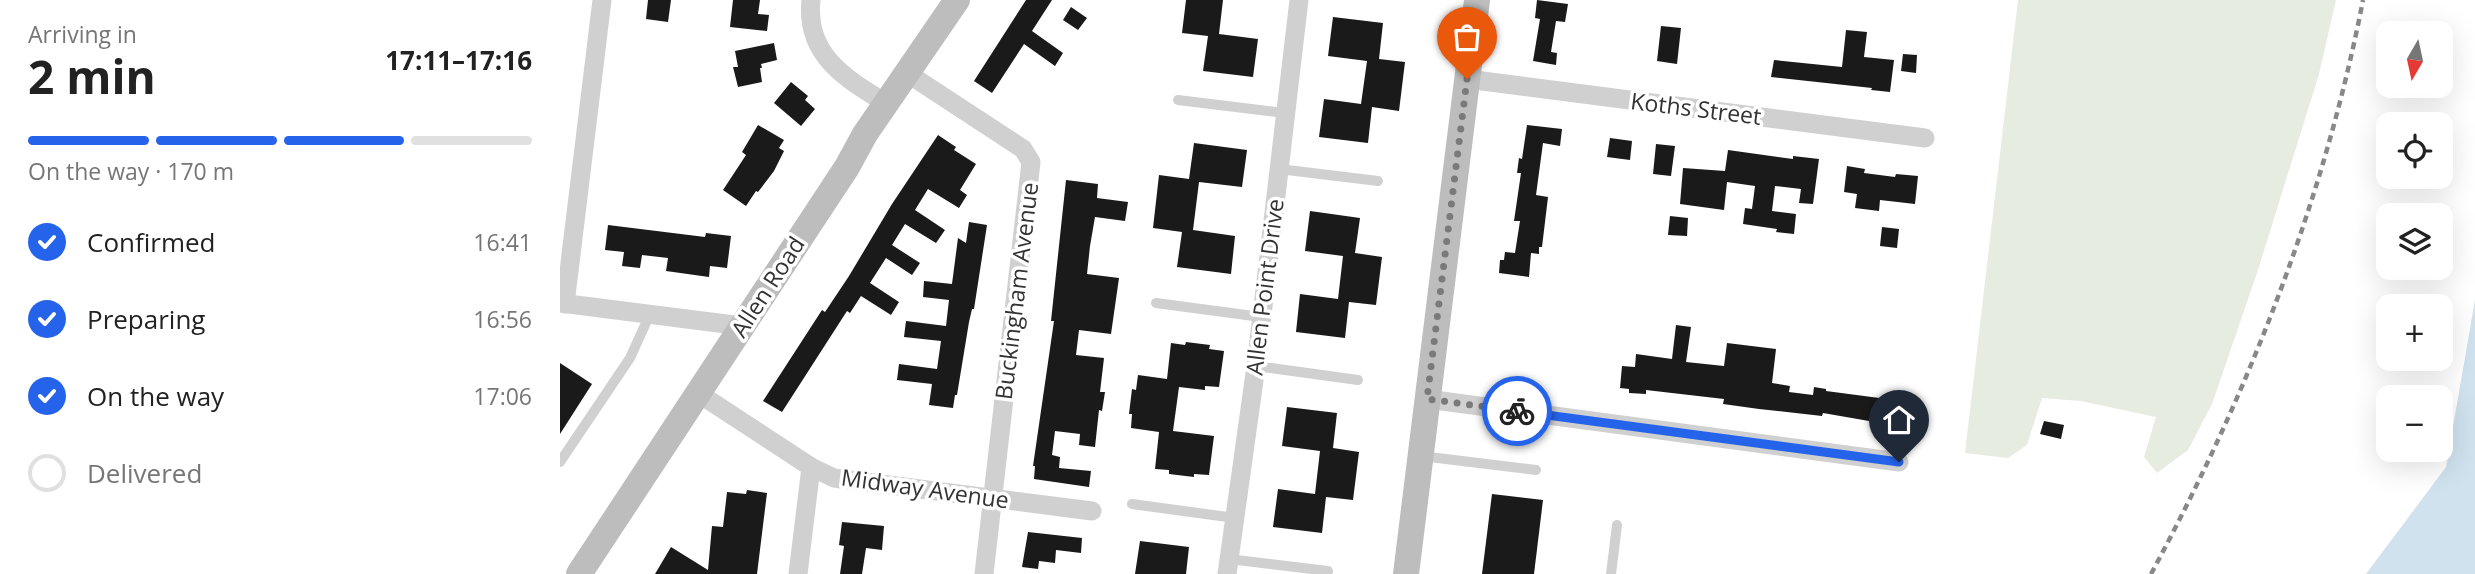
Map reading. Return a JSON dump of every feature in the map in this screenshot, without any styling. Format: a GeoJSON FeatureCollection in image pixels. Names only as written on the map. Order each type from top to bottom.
{"type":"FeatureCollection","features":[{"type":"Feature","properties":{"kind":"main road","name":"Allen Road"},"geometry":{"type":"LineString","coordinates":[[579,574],[886,103],[957,0]]}},
{"type":"Feature","properties":{"kind":"main road"},"geometry":{"type":"LineString","coordinates":[[1406,574],[1477,0]]}},
{"type":"Feature","properties":{"kind":"street"},"geometry":{"type":"LineString","coordinates":[[601,0],[562,303],[742,326]]}},
{"type":"Feature","properties":{"kind":"street"},"geometry":{"type":"LineString","coordinates":[[811,0],[811,21],[816,39],[827,60],[851,82],[886,103]]}},
{"type":"Feature","properties":{"kind":"street","name":"Allen Point Drive"},"geometry":{"type":"LineString","coordinates":[[1228,566],[1256,366],[1299,0]]}},
{"type":"Feature","properties":{"kind":"street","name":"Buckingham Avenue"},"geometry":{"type":"LineString","coordinates":[[907,73],[1023,149],[1031,162],[984,574]]}},
{"type":"Feature","properties":{"kind":"street","name":"Koths Street"},"geometry":{"type":"LineString","coordinates":[[1467,79],[1925,138]]}},
{"type":"Feature","properties":{"kind":"street","name":"Midway Avenue"},"geometry":{"type":"LineString","coordinates":[[698,393],[811,467],[834,478],[1092,511]]}},
{"type":"Feature","properties":{"kind":"street"},"geometry":{"type":"LineString","coordinates":[[1427,399],[1899,462]]}},
{"type":"Feature","properties":{"kind":"street"},"geometry":{"type":"LineString","coordinates":[[798,574],[811,467]]}},
{"type":"Feature","properties":{"kind":"lane"},"geometry":{"type":"LineString","coordinates":[[1178,100],[1285,113]]}},
{"type":"Feature","properties":{"kind":"lane"},"geometry":{"type":"LineString","coordinates":[[1279,169],[1378,181]]}},
{"type":"Feature","properties":{"kind":"lane"},"geometry":{"type":"LineString","coordinates":[[1156,303],[1261,317]]}},
{"type":"Feature","properties":{"kind":"lane"},"geometry":{"type":"LineString","coordinates":[[560,462],[630,358],[650,314]]}},
{"type":"Feature","properties":{"kind":"lane"},"geometry":{"type":"LineString","coordinates":[[1256,366],[1359,380]]}},
{"type":"Feature","properties":{"kind":"lane"},"geometry":{"type":"LineString","coordinates":[[1420,456],[1536,470]]}},
{"type":"Feature","properties":{"kind":"lane"},"geometry":{"type":"LineString","coordinates":[[1132,504],[1235,518]]}},
{"type":"Feature","properties":{"kind":"lane"},"geometry":{"type":"LineString","coordinates":[[1611,574],[1617,525]]}},
{"type":"Feature","properties":{"kind":"lane"},"geometry":{"type":"LineString","coordinates":[[1228,566],[1328,570]]}},
{"type":"Feature","properties":{"kind":"shaded area"},"geometry":{"type":"Polygon","coordinates":[[[2018,0],[2336,0],[2319,74],[2258,270],[2212,404],[2188,450],[2157,473],[2144,457],[2156,417],[2081,401],[2042,398],[2027,445],[2008,458],[1965,453],[2018,0]]]}},
{"type":"Feature","properties":{"kind":"water"},"geometry":{"type":"Polygon","coordinates":[[[2475,300],[2475,574],[2366,574],[2446,467],[2447,462],[2453,462],[2453,427],[2475,300]]]}},
{"type":"Feature","properties":{"kind":"building"},"geometry":{"type":"Polygon","coordinates":[[[648,0],[671,0],[668,22],[646,19],[648,0]]]}},
{"type":"Feature","properties":{"kind":"building"},"geometry":{"type":"Polygon","coordinates":[[[733,0],[760,0],[758,14],[769,15],[767,31],[730,27],[733,0]]]}},
{"type":"Feature","properties":{"kind":"building"},"geometry":{"type":"Polygon","coordinates":[[[1026,0],[1052,0],[1032,31],[1063,53],[1055,66],[1024,44],[992,93],[974,81],[1026,0]]]}},
{"type":"Feature","properties":{"kind":"building"},"geometry":{"type":"Polygon","coordinates":[[[1186,0],[1223,0],[1219,34],[1258,39],[1253,77],[1203,71],[1208,36],[1182,33],[1186,0]]]}},
{"type":"Feature","properties":{"kind":"building"},"geometry":{"type":"Polygon","coordinates":[[[1537,0],[1568,4],[1565,22],[1556,21],[1551,52],[1557,53],[1556,65],[1533,61],[1540,19],[1535,18],[1537,0]]]}},
{"type":"Feature","properties":{"kind":"building"},"geometry":{"type":"Polygon","coordinates":[[[1071,7],[1087,18],[1078,30],[1063,20],[1071,7]]]}},
{"type":"Feature","properties":{"kind":"building"},"geometry":{"type":"Polygon","coordinates":[[[1333,17],[1383,23],[1379,59],[1405,62],[1399,111],[1372,107],[1368,143],[1319,137],[1324,99],[1361,104],[1367,61],[1328,56],[1333,17]]]}},
{"type":"Feature","properties":{"kind":"building"},"geometry":{"type":"Polygon","coordinates":[[[1661,26],[1681,28],[1677,64],[1657,61],[1661,26]]]}},
{"type":"Feature","properties":{"kind":"building"},"geometry":{"type":"Polygon","coordinates":[[[1846,30],[1867,32],[1864,57],[1894,60],[1890,92],[1771,77],[1774,60],[1842,67],[1846,30]]]}},
{"type":"Feature","properties":{"kind":"building"},"geometry":{"type":"Polygon","coordinates":[[[774,43],[777,60],[761,64],[762,82],[738,87],[733,67],[738,67],[735,51],[774,43]]]}},
{"type":"Feature","properties":{"kind":"building"},"geometry":{"type":"Polygon","coordinates":[[[1903,54],[1917,55],[1916,73],[1901,71],[1903,54]]]}},
{"type":"Feature","properties":{"kind":"building"},"geometry":{"type":"Polygon","coordinates":[[[791,82],[808,96],[805,100],[815,109],[801,126],[774,103],[791,82]]]}},
{"type":"Feature","properties":{"kind":"building"},"geometry":{"type":"Polygon","coordinates":[[[758,125],[784,140],[779,148],[784,151],[774,171],[746,206],[723,190],[746,155],[742,152],[758,125]]]}},
{"type":"Feature","properties":{"kind":"building"},"geometry":{"type":"Polygon","coordinates":[[[1527,125],[1562,129],[1560,146],[1543,143],[1536,195],[1548,197],[1542,247],[1539,247],[1539,254],[1531,253],[1529,277],[1499,273],[1500,260],[1504,260],[1505,252],[1515,253],[1520,221],[1514,221],[1521,173],[1517,173],[1527,125]]]}},
{"type":"Feature","properties":{"kind":"building"},"geometry":{"type":"Polygon","coordinates":[[[938,135],[956,147],[954,150],[976,164],[960,190],[967,195],[959,208],[928,189],[915,210],[945,230],[936,243],[905,224],[892,245],[920,263],[912,275],[886,258],[870,283],[899,302],[891,315],[861,296],[850,313],[847,311],[782,412],[763,401],[822,310],[825,312],[849,276],[938,135]]]}},
{"type":"Feature","properties":{"kind":"building"},"geometry":{"type":"Polygon","coordinates":[[[1610,138],[1632,141],[1630,160],[1607,157],[1610,138]]]}},
{"type":"Feature","properties":{"kind":"building"},"geometry":{"type":"Polygon","coordinates":[[[1194,143],[1247,150],[1242,187],[1199,182],[1193,230],[1235,236],[1231,274],[1177,267],[1182,232],[1153,228],[1159,175],[1189,179],[1194,143]]]}},
{"type":"Feature","properties":{"kind":"building"},"geometry":{"type":"Polygon","coordinates":[[[1656,144],[1675,146],[1671,176],[1653,174],[1656,144]]]}},
{"type":"Feature","properties":{"kind":"building"},"geometry":{"type":"Polygon","coordinates":[[[1728,150],[1793,159],[1793,156],[1819,159],[1813,204],[1799,203],[1801,189],[1775,186],[1772,211],[1796,214],[1794,234],[1743,224],[1745,208],[1752,209],[1755,186],[1727,182],[1724,210],[1680,204],[1683,168],[1725,171],[1728,150]]]}},
{"type":"Feature","properties":{"kind":"building"},"geometry":{"type":"Polygon","coordinates":[[[1847,166],[1865,169],[1864,173],[1895,177],[1896,174],[1918,176],[1915,204],[1880,200],[1879,211],[1855,208],[1857,194],[1844,192],[1847,166]]]}},
{"type":"Feature","properties":{"kind":"building"},"geometry":{"type":"Polygon","coordinates":[[[1066,180],[1098,184],[1097,198],[1128,202],[1125,221],[1095,217],[1090,246],[1087,274],[1119,278],[1111,334],[1079,330],[1076,355],[1104,358],[1100,392],[1105,392],[1102,411],[1099,410],[1095,447],[1079,445],[1080,434],[1055,431],[1052,455],[1060,457],[1059,468],[1091,471],[1089,487],[1034,479],[1033,466],[1054,321],[1051,321],[1066,180]]]}},
{"type":"Feature","properties":{"kind":"building"},"geometry":{"type":"Polygon","coordinates":[[[1310,211],[1360,218],[1355,253],[1382,257],[1376,305],[1349,302],[1345,338],[1296,332],[1300,294],[1338,299],[1343,256],[1305,251],[1310,211]]]}},
{"type":"Feature","properties":{"kind":"building"},"geometry":{"type":"Polygon","coordinates":[[[1670,216],[1688,218],[1687,236],[1668,235],[1670,216]]]}},
{"type":"Feature","properties":{"kind":"building"},"geometry":{"type":"Polygon","coordinates":[[[969,222],[987,225],[957,395],[953,408],[929,405],[932,384],[897,380],[899,364],[937,369],[941,341],[904,337],[906,321],[946,326],[949,300],[923,297],[924,281],[952,284],[958,238],[966,243],[969,222]]]}},
{"type":"Feature","properties":{"kind":"building"},"geometry":{"type":"Polygon","coordinates":[[[608,225],[705,237],[706,233],[731,236],[727,268],[710,266],[709,277],[666,271],[668,258],[642,255],[640,268],[622,266],[624,252],[605,250],[608,225]]]}},
{"type":"Feature","properties":{"kind":"building"},"geometry":{"type":"Polygon","coordinates":[[[1882,227],[1899,229],[1897,248],[1880,246],[1882,227]]]}},
{"type":"Feature","properties":{"kind":"building"},"geometry":{"type":"Polygon","coordinates":[[[1676,325],[1691,327],[1686,362],[1724,366],[1727,343],[1776,349],[1772,383],[1790,386],[1789,392],[1813,395],[1814,387],[1887,399],[1885,420],[1869,418],[1869,421],[1823,413],[1822,416],[1759,409],[1723,404],[1724,399],[1646,390],[1646,394],[1629,393],[1629,389],[1620,388],[1622,366],[1635,367],[1636,354],[1672,359],[1676,325]]]}},
{"type":"Feature","properties":{"kind":"building"},"geometry":{"type":"Polygon","coordinates":[[[1186,342],[1210,345],[1209,349],[1224,351],[1219,387],[1205,386],[1205,390],[1179,387],[1173,431],[1214,436],[1209,475],[1194,474],[1194,477],[1155,469],[1159,432],[1131,428],[1132,414],[1129,414],[1132,389],[1136,390],[1138,375],[1167,379],[1171,343],[1185,345],[1186,342]]]}},
{"type":"Feature","properties":{"kind":"building"},"geometry":{"type":"Polygon","coordinates":[[[560,363],[592,384],[560,434],[560,363]]]}},
{"type":"Feature","properties":{"kind":"building"},"geometry":{"type":"Polygon","coordinates":[[[1287,407],[1337,413],[1333,448],[1359,452],[1353,500],[1326,497],[1322,533],[1273,527],[1278,489],[1315,494],[1320,451],[1282,446],[1287,407]]]}},
{"type":"Feature","properties":{"kind":"building"},"geometry":{"type":"Polygon","coordinates":[[[2044,421],[2064,425],[2061,439],[2040,434],[2044,421]]]}},
{"type":"Feature","properties":{"kind":"building"},"geometry":{"type":"Polygon","coordinates":[[[747,490],[767,493],[757,574],[655,574],[671,547],[708,570],[712,526],[723,527],[727,492],[746,494],[747,490]]]}},
{"type":"Feature","properties":{"kind":"building"},"geometry":{"type":"Polygon","coordinates":[[[1492,494],[1543,500],[1534,574],[1482,574],[1492,494]]]}},
{"type":"Feature","properties":{"kind":"building"},"geometry":{"type":"Polygon","coordinates":[[[842,522],[884,526],[882,550],[866,548],[862,574],[840,574],[844,546],[839,545],[842,522]]]}},
{"type":"Feature","properties":{"kind":"building"},"geometry":{"type":"Polygon","coordinates":[[[1028,532],[1082,538],[1081,553],[1056,550],[1055,563],[1039,561],[1038,569],[1022,567],[1028,532]]]}},
{"type":"Feature","properties":{"kind":"building"},"geometry":{"type":"Polygon","coordinates":[[[1140,541],[1189,547],[1186,574],[1135,574],[1140,541]]]}},
{"type":"Feature","properties":{"kind":"railway"},"geometry":{"type":"LineString","coordinates":[[2151,574],[2220,437],[2279,295],[2327,149],[2363,0]]}},
{"type":"Feature","properties":{"kind":"way so far"},"geometry":{"type":"LineString","coordinates":[[1467,79],[1427,399],[1517,411]]}},
{"type":"Feature","properties":{"kind":"route"},"geometry":{"type":"LineString","coordinates":[[1517,411],[1899,462]]}}]}
